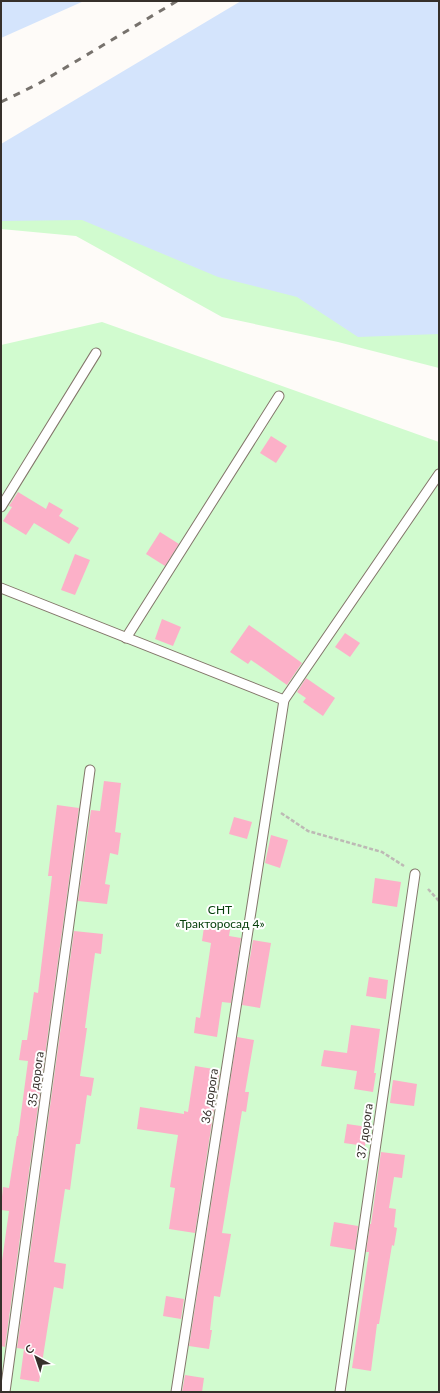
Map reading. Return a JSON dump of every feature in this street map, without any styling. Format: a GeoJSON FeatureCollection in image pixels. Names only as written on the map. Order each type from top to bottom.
{"type":"FeatureCollection","features":[{"type":"Feature","properties":{"kind":"lane"},"geometry":{"type":"LineString","coordinates":[[1,507],[96,353]]}},
{"type":"Feature","properties":{"kind":"lane"},"geometry":{"type":"LineString","coordinates":[[126,638],[279,396]]}},
{"type":"Feature","properties":{"kind":"lane"},"geometry":{"type":"LineString","coordinates":[[1,588],[284,700],[439,474]]}},
{"type":"Feature","properties":{"kind":"lane","name":"36 дорога"},"geometry":{"type":"LineString","coordinates":[[176,1392],[284,700]]}},
{"type":"Feature","properties":{"kind":"lane","name":"35 дорога"},"geometry":{"type":"LineString","coordinates":[[5,1392],[90,770]]}},
{"type":"Feature","properties":{"kind":"lane","name":"37 дорога"},"geometry":{"type":"LineString","coordinates":[[340,1392],[415,874]]}},
{"type":"Feature","properties":{"kind":"path"},"geometry":{"type":"LineString","coordinates":[[267,804],[308,831],[382,852],[415,874],[439,901]]}},
{"type":"Feature","properties":{"kind":"green space"},"geometry":{"type":"Polygon","coordinates":[[[1,210],[439,261],[439,368],[338,342],[222,317],[76,236],[1,229],[1,210]]]}},
{"type":"Feature","properties":{"kind":"green space","name":"СНТ «Тракторосад 4»"},"geometry":{"type":"Polygon","coordinates":[[[102,322],[439,442],[439,1392],[1,1392],[1,345],[102,322]]]}},
{"type":"Feature","properties":{"kind":"water"},"geometry":{"type":"Polygon","coordinates":[[[1,1],[84,1],[1,38],[1,1]]]}},
{"type":"Feature","properties":{"kind":"water"},"geometry":{"type":"Polygon","coordinates":[[[241,1],[439,1],[439,334],[358,337],[297,297],[218,277],[82,220],[1,221],[1,144],[241,1]]]}},
{"type":"Feature","properties":{"kind":"building"},"geometry":{"type":"Polygon","coordinates":[[[271,436],[287,446],[276,463],[260,453],[271,436]]]}},
{"type":"Feature","properties":{"kind":"building"},"geometry":{"type":"Polygon","coordinates":[[[18,492],[46,509],[49,502],[63,510],[59,516],[79,528],[69,544],[34,523],[26,535],[3,521],[12,507],[9,506],[18,492]]]}},
{"type":"Feature","properties":{"kind":"building"},"geometry":{"type":"Polygon","coordinates":[[[160,532],[179,544],[165,566],[146,554],[160,532]]]}},
{"type":"Feature","properties":{"kind":"building"},"geometry":{"type":"Polygon","coordinates":[[[75,554],[90,560],[75,595],[61,590],[75,554]]]}},
{"type":"Feature","properties":{"kind":"building"},"geometry":{"type":"Polygon","coordinates":[[[162,619],[181,627],[173,646],[155,639],[162,619]]]}},
{"type":"Feature","properties":{"kind":"building"},"geometry":{"type":"Polygon","coordinates":[[[249,625],[302,663],[287,685],[251,660],[248,664],[230,652],[249,625]]]}},
{"type":"Feature","properties":{"kind":"building"},"geometry":{"type":"Polygon","coordinates":[[[345,633],[360,643],[350,657],[335,647],[345,633]]]}},
{"type":"Feature","properties":{"kind":"building"},"geometry":{"type":"Polygon","coordinates":[[[306,678],[335,698],[323,716],[303,702],[306,698],[297,692],[306,678]]]}},
{"type":"Feature","properties":{"kind":"building"},"geometry":{"type":"Polygon","coordinates":[[[104,781],[121,783],[115,832],[121,833],[118,855],[110,853],[105,884],[110,885],[107,904],[78,901],[91,810],[100,811],[104,781]]]}},
{"type":"Feature","properties":{"kind":"building"},"geometry":{"type":"Polygon","coordinates":[[[57,805],[79,808],[5,1347],[1,1346],[1,1268],[9,1211],[1,1210],[1,1206],[3,1187],[9,1188],[18,1136],[28,1061],[19,1060],[22,1040],[27,1040],[34,992],[38,993],[52,876],[48,876],[57,805]]]}},
{"type":"Feature","properties":{"kind":"building"},"geometry":{"type":"Polygon","coordinates":[[[234,817],[252,822],[247,839],[229,834],[234,817]]]}},
{"type":"Feature","properties":{"kind":"building"},"geometry":{"type":"Polygon","coordinates":[[[271,835],[288,840],[280,868],[265,863],[271,835]]]}},
{"type":"Feature","properties":{"kind":"building"},"geometry":{"type":"Polygon","coordinates":[[[375,878],[401,882],[397,907],[372,903],[375,878]]]}},
{"type":"Feature","properties":{"kind":"building"},"geometry":{"type":"Polygon","coordinates":[[[205,920],[231,924],[229,936],[241,938],[231,1003],[222,1002],[217,1037],[194,1033],[196,1017],[200,1018],[211,943],[202,941],[205,920]]]}},
{"type":"Feature","properties":{"kind":"building"},"geometry":{"type":"Polygon","coordinates":[[[74,931],[103,934],[101,954],[95,953],[80,1076],[94,1078],[91,1096],[87,1095],[80,1144],[76,1144],[70,1190],[65,1189],[54,1262],[66,1264],[63,1289],[54,1287],[39,1382],[20,1379],[24,1349],[17,1348],[74,931]]]}},
{"type":"Feature","properties":{"kind":"building"},"geometry":{"type":"Polygon","coordinates":[[[253,940],[271,943],[260,1008],[242,1005],[253,940]]]}},
{"type":"Feature","properties":{"kind":"building"},"geometry":{"type":"Polygon","coordinates":[[[369,977],[388,980],[386,999],[366,996],[369,977]]]}},
{"type":"Feature","properties":{"kind":"building"},"geometry":{"type":"Polygon","coordinates":[[[351,1025],[380,1029],[373,1092],[354,1089],[357,1071],[321,1066],[324,1050],[347,1053],[351,1025]]]}},
{"type":"Feature","properties":{"kind":"building"},"geometry":{"type":"Polygon","coordinates":[[[237,1037],[254,1040],[245,1092],[249,1092],[246,1112],[242,1111],[222,1233],[231,1234],[220,1297],[214,1296],[210,1330],[212,1330],[209,1349],[189,1346],[237,1037]]]}},
{"type":"Feature","properties":{"kind":"building"},"geometry":{"type":"Polygon","coordinates":[[[195,1066],[220,1070],[195,1233],[169,1229],[175,1188],[170,1187],[178,1135],[137,1129],[140,1107],[184,1114],[184,1111],[188,1112],[195,1066]]]}},
{"type":"Feature","properties":{"kind":"building"},"geometry":{"type":"Polygon","coordinates":[[[393,1080],[417,1084],[414,1106],[390,1103],[393,1080]]]}},
{"type":"Feature","properties":{"kind":"building"},"geometry":{"type":"Polygon","coordinates":[[[347,1124],[368,1127],[365,1146],[344,1143],[347,1124]]]}},
{"type":"Feature","properties":{"kind":"building"},"geometry":{"type":"Polygon","coordinates":[[[381,1152],[405,1155],[402,1178],[394,1177],[389,1208],[396,1209],[394,1227],[397,1228],[394,1246],[392,1245],[379,1324],[377,1324],[371,1371],[352,1368],[369,1252],[366,1252],[381,1152]]]}},
{"type":"Feature","properties":{"kind":"building"},"geometry":{"type":"Polygon","coordinates":[[[334,1222],[358,1226],[355,1250],[330,1246],[334,1222]]]}},
{"type":"Feature","properties":{"kind":"building"},"geometry":{"type":"Polygon","coordinates":[[[166,1296],[184,1299],[181,1319],[163,1316],[166,1296]]]}},
{"type":"Feature","properties":{"kind":"building"},"geometry":{"type":"Polygon","coordinates":[[[185,1375],[204,1378],[202,1392],[182,1392],[185,1375]]]}},
{"type":"Feature","properties":{"kind":"railway"},"geometry":{"type":"LineString","coordinates":[[1,102],[38,84],[177,1]]}}]}
